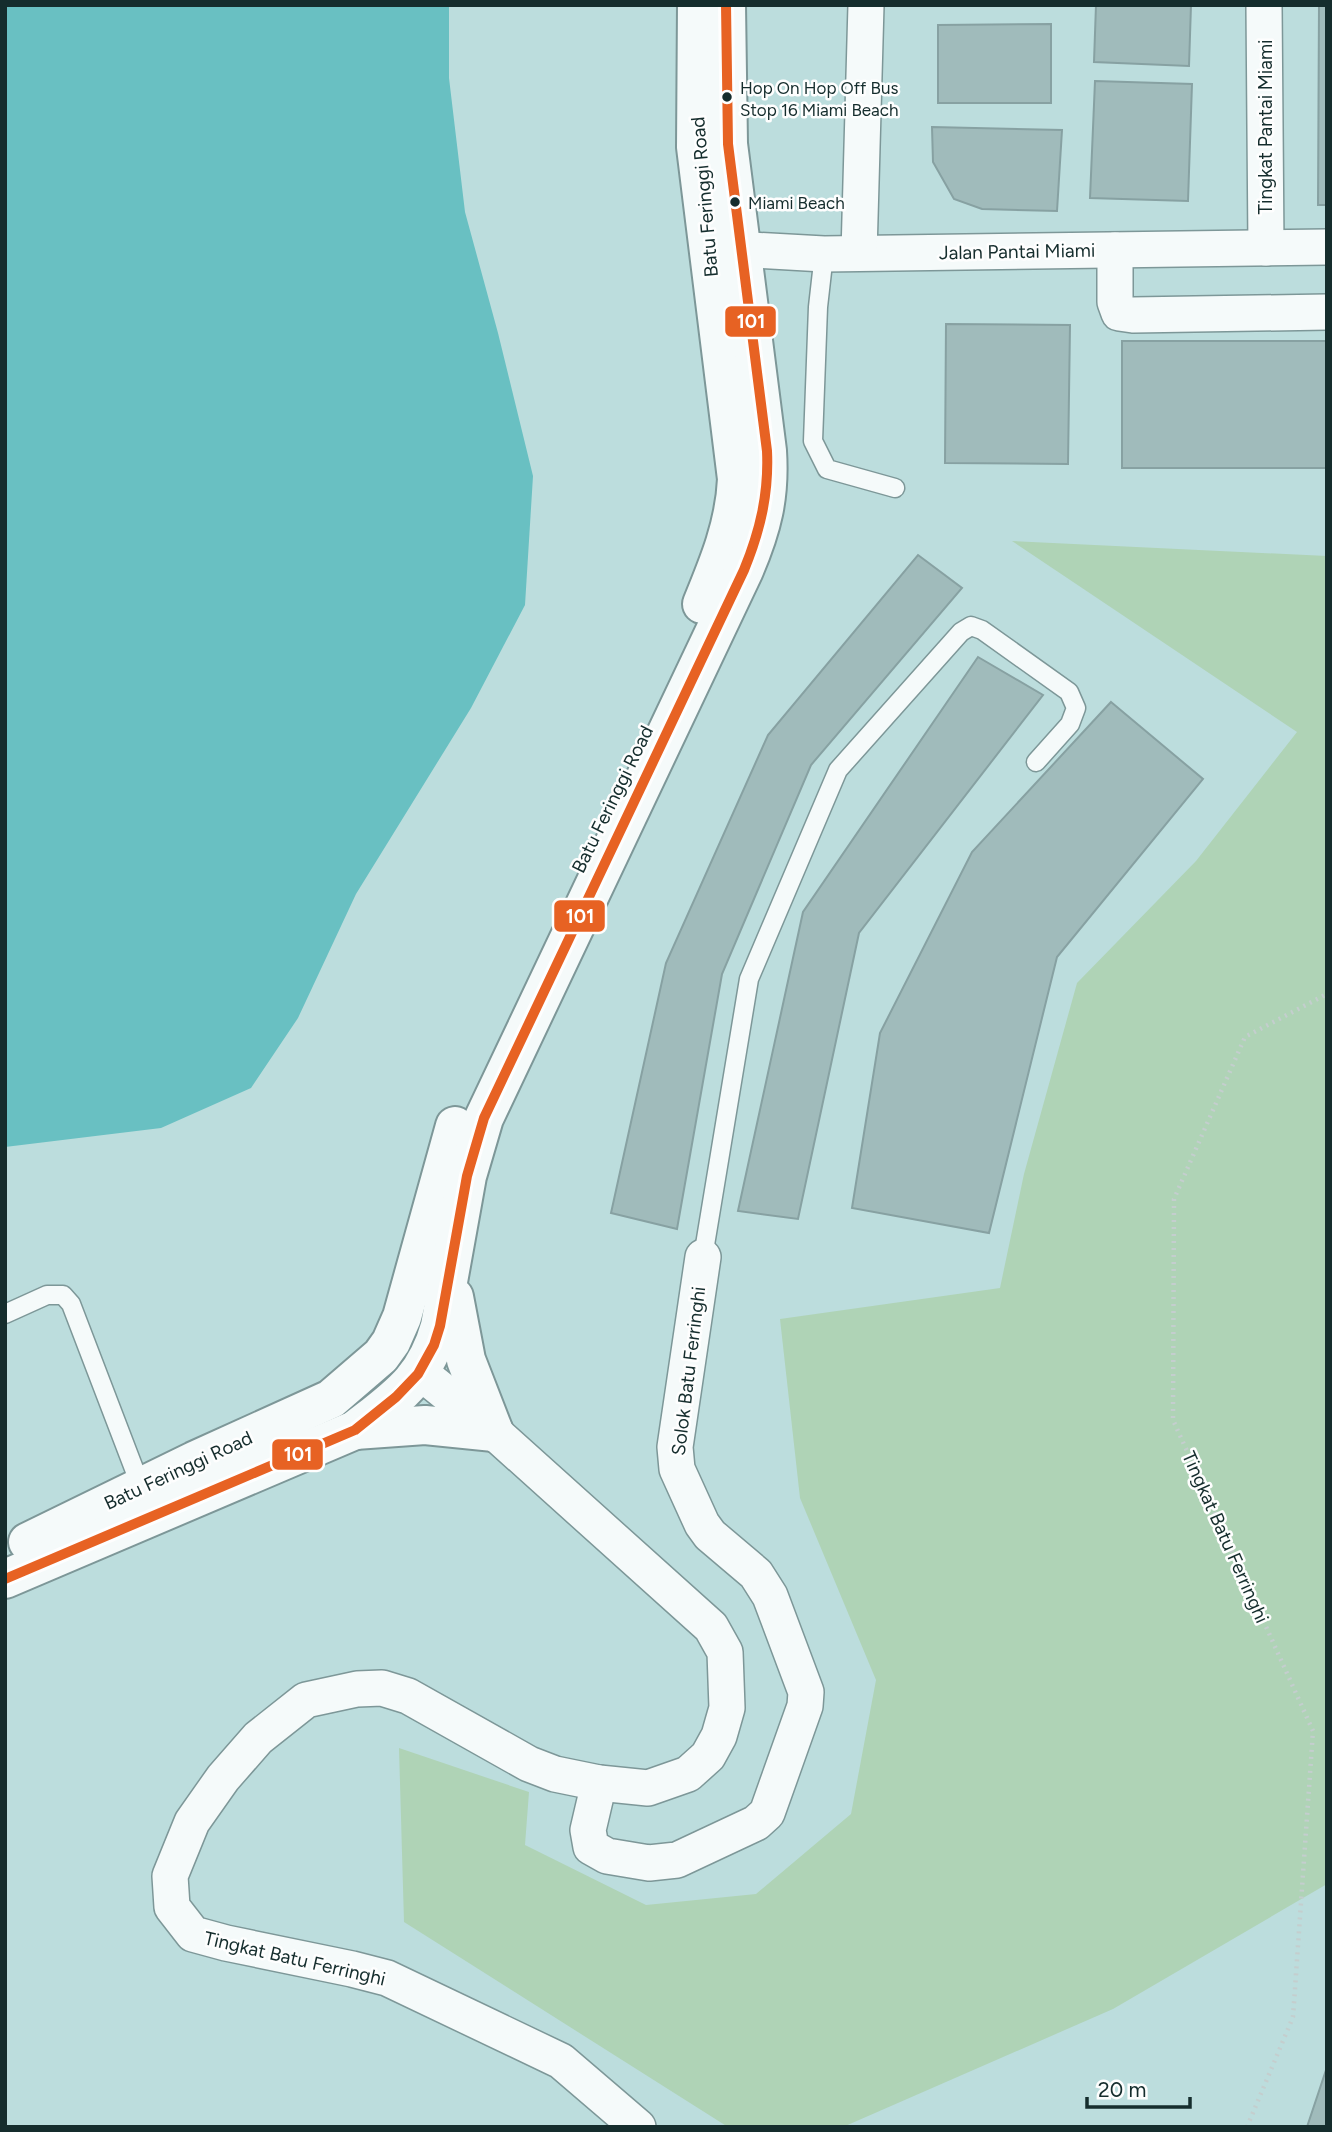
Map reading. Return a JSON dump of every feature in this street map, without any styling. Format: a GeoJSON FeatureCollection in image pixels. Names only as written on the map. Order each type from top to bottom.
{"type":"FeatureCollection","features":[{"type":"Feature","properties":{"kind":"main road","name":"Batu Feringgi Road"},"geometry":{"type":"LineString","coordinates":[[5,1554],[141,1487],[331,1399],[381,1356],[435,1264],[467,1176],[484,1118],[758,538],[766,505],[769,477],[767,451],[725,249],[696,147],[696,5]]}},
{"type":"Feature","properties":{"kind":"main road","name":"Batu Feringgi Road"},"geometry":{"type":"LineString","coordinates":[[725,249],[728,144],[726,5]]}},
{"type":"Feature","properties":{"kind":"main road","name":"Batu Feringgi Road"},"geometry":{"type":"LineString","coordinates":[[5,1579],[355,1430],[421,1373],[434,1349],[435,1264]]}},
{"type":"Feature","properties":{"kind":"main road"},"geometry":{"type":"LineString","coordinates":[[355,1430],[425,1425],[494,1432],[466,1360],[435,1264]]}},
{"type":"Feature","properties":{"kind":"main road"},"geometry":{"type":"LineString","coordinates":[[331,1399],[364,1383],[385,1377],[421,1373]]}},
{"type":"Feature","properties":{"kind":"street"},"geometry":{"type":"LineString","coordinates":[[859,253],[866,5]]}},
{"type":"Feature","properties":{"kind":"street","name":"Tingkat Pantai Miami"},"geometry":{"type":"LineString","coordinates":[[1264,5],[1266,248]]}},
{"type":"Feature","properties":{"kind":"street","name":"Jalan Pantai Miami"},"geometry":{"type":"LineString","coordinates":[[725,249],[824,254],[1327,247]]}},
{"type":"Feature","properties":{"kind":"street"},"geometry":{"type":"LineString","coordinates":[[1115,250],[1115,302],[1119,313],[1327,312]]}},
{"type":"Feature","properties":{"kind":"street","name":"Solok Batu Ferringhi"},"geometry":{"type":"LineString","coordinates":[[599,1783],[588,1830],[591,1847],[607,1856],[649,1863],[677,1860],[756,1823],[767,1813],[805,1706],[806,1692],[770,1596],[756,1574],[710,1535],[702,1524],[677,1469],[675,1447],[703,1257]]}},
{"type":"Feature","properties":{"kind":"street","name":"Tingkat Batu Ferringhi"},"geometry":{"type":"LineString","coordinates":[[421,1373],[494,1432],[710,1627],[725,1652],[727,1708],[719,1735],[708,1756],[688,1774],[648,1788],[599,1783],[555,1774],[530,1764],[408,1696],[382,1688],[358,1689],[306,1700],[258,1738],[223,1778],[192,1822],[170,1876],[172,1907],[193,1934],[352,1969],[400,1984],[561,2061],[638,2127]]}},
{"type":"Feature","properties":{"kind":"lane"},"geometry":{"type":"LineString","coordinates":[[824,254],[818,307],[813,441],[827,469],[895,488]]}},
{"type":"Feature","properties":{"kind":"lane"},"geometry":{"type":"LineString","coordinates":[[703,1257],[749,979],[838,770],[961,632],[971,626],[982,630],[1069,692],[1076,708],[1070,724],[1037,762]]}},
{"type":"Feature","properties":{"kind":"lane"},"geometry":{"type":"LineString","coordinates":[[5,1314],[47,1295],[63,1294],[72,1304],[141,1487]]}},
{"type":"Feature","properties":{"kind":"path","name":"Tingkat Batu Ferringhi"},"geometry":{"type":"LineString","coordinates":[[1247,2127],[1293,2017],[1312,1731],[1173,1419],[1174,1199],[1245,1037],[1327,994]]}},
{"type":"Feature","properties":{"kind":"green space"},"geometry":{"type":"Polygon","coordinates":[[[1012,541],[1327,556],[1327,1884],[1113,2009],[843,2127],[728,2127],[404,1922],[399,1748],[529,1792],[525,1845],[646,1905],[756,1894],[851,1814],[876,1680],[800,1498],[780,1319],[1000,1288],[1024,1174],[1077,983],[1196,861],[1297,732],[1012,541]]]}},
{"type":"Feature","properties":{"kind":"water"},"geometry":{"type":"Polygon","coordinates":[[[5,5],[449,5],[449,78],[465,212],[533,476],[525,605],[471,708],[356,894],[298,1018],[251,1088],[161,1128],[5,1147],[5,5]]]}},
{"type":"Feature","properties":{"kind":"building"},"geometry":{"type":"Polygon","coordinates":[[[1096,5],[1191,5],[1189,66],[1094,62],[1096,5]]]}},
{"type":"Feature","properties":{"kind":"building"},"geometry":{"type":"Polygon","coordinates":[[[1319,5],[1327,5],[1327,205],[1318,205],[1319,5]]]}},
{"type":"Feature","properties":{"kind":"building"},"geometry":{"type":"Polygon","coordinates":[[[1051,24],[1051,103],[938,103],[938,25],[1051,24]]]}},
{"type":"Feature","properties":{"kind":"building"},"geometry":{"type":"Polygon","coordinates":[[[1095,81],[1192,84],[1188,201],[1090,198],[1095,81]]]}},
{"type":"Feature","properties":{"kind":"building"},"geometry":{"type":"Polygon","coordinates":[[[932,127],[1062,130],[1057,211],[982,209],[954,199],[933,162],[932,127]]]}},
{"type":"Feature","properties":{"kind":"building"},"geometry":{"type":"Polygon","coordinates":[[[946,324],[1070,325],[1068,464],[945,463],[946,324]]]}},
{"type":"Feature","properties":{"kind":"building"},"geometry":{"type":"Polygon","coordinates":[[[1122,341],[1327,341],[1327,468],[1122,468],[1122,341]]]}},
{"type":"Feature","properties":{"kind":"building"},"geometry":{"type":"Polygon","coordinates":[[[918,555],[962,588],[811,765],[722,974],[677,1229],[611,1213],[666,963],[768,735],[918,555]]]}},
{"type":"Feature","properties":{"kind":"building"},"geometry":{"type":"Polygon","coordinates":[[[978,657],[1043,695],[859,933],[798,1219],[738,1211],[803,912],[978,657]]]}},
{"type":"Feature","properties":{"kind":"building"},"geometry":{"type":"Polygon","coordinates":[[[1111,702],[1203,779],[1057,957],[989,1233],[852,1208],[880,1033],[972,852],[1111,702]]]}},
{"type":"Feature","properties":{"kind":"building"},"geometry":{"type":"Polygon","coordinates":[[[1327,2067],[1327,2127],[1307,2127],[1327,2067]]]}},
{"type":"Feature","properties":{"kind":"transit line","name":"101"},"geometry":{"type":"LineString","coordinates":[[5,1579],[355,1430],[396,1397],[418,1374],[434,1345],[440,1326],[467,1176],[484,1118],[744,570],[762,512],[767,451],[728,144],[726,5]]}},
{"type":"Feature","properties":{"kind":"place","name":"Hop On Hop Off Bus Stop 16 Miami Beach"},"geometry":{"type":"Point","coordinates":[727,97]}},
{"type":"Feature","properties":{"kind":"place","name":"Miami Beach"},"geometry":{"type":"Point","coordinates":[735,202]}}]}
